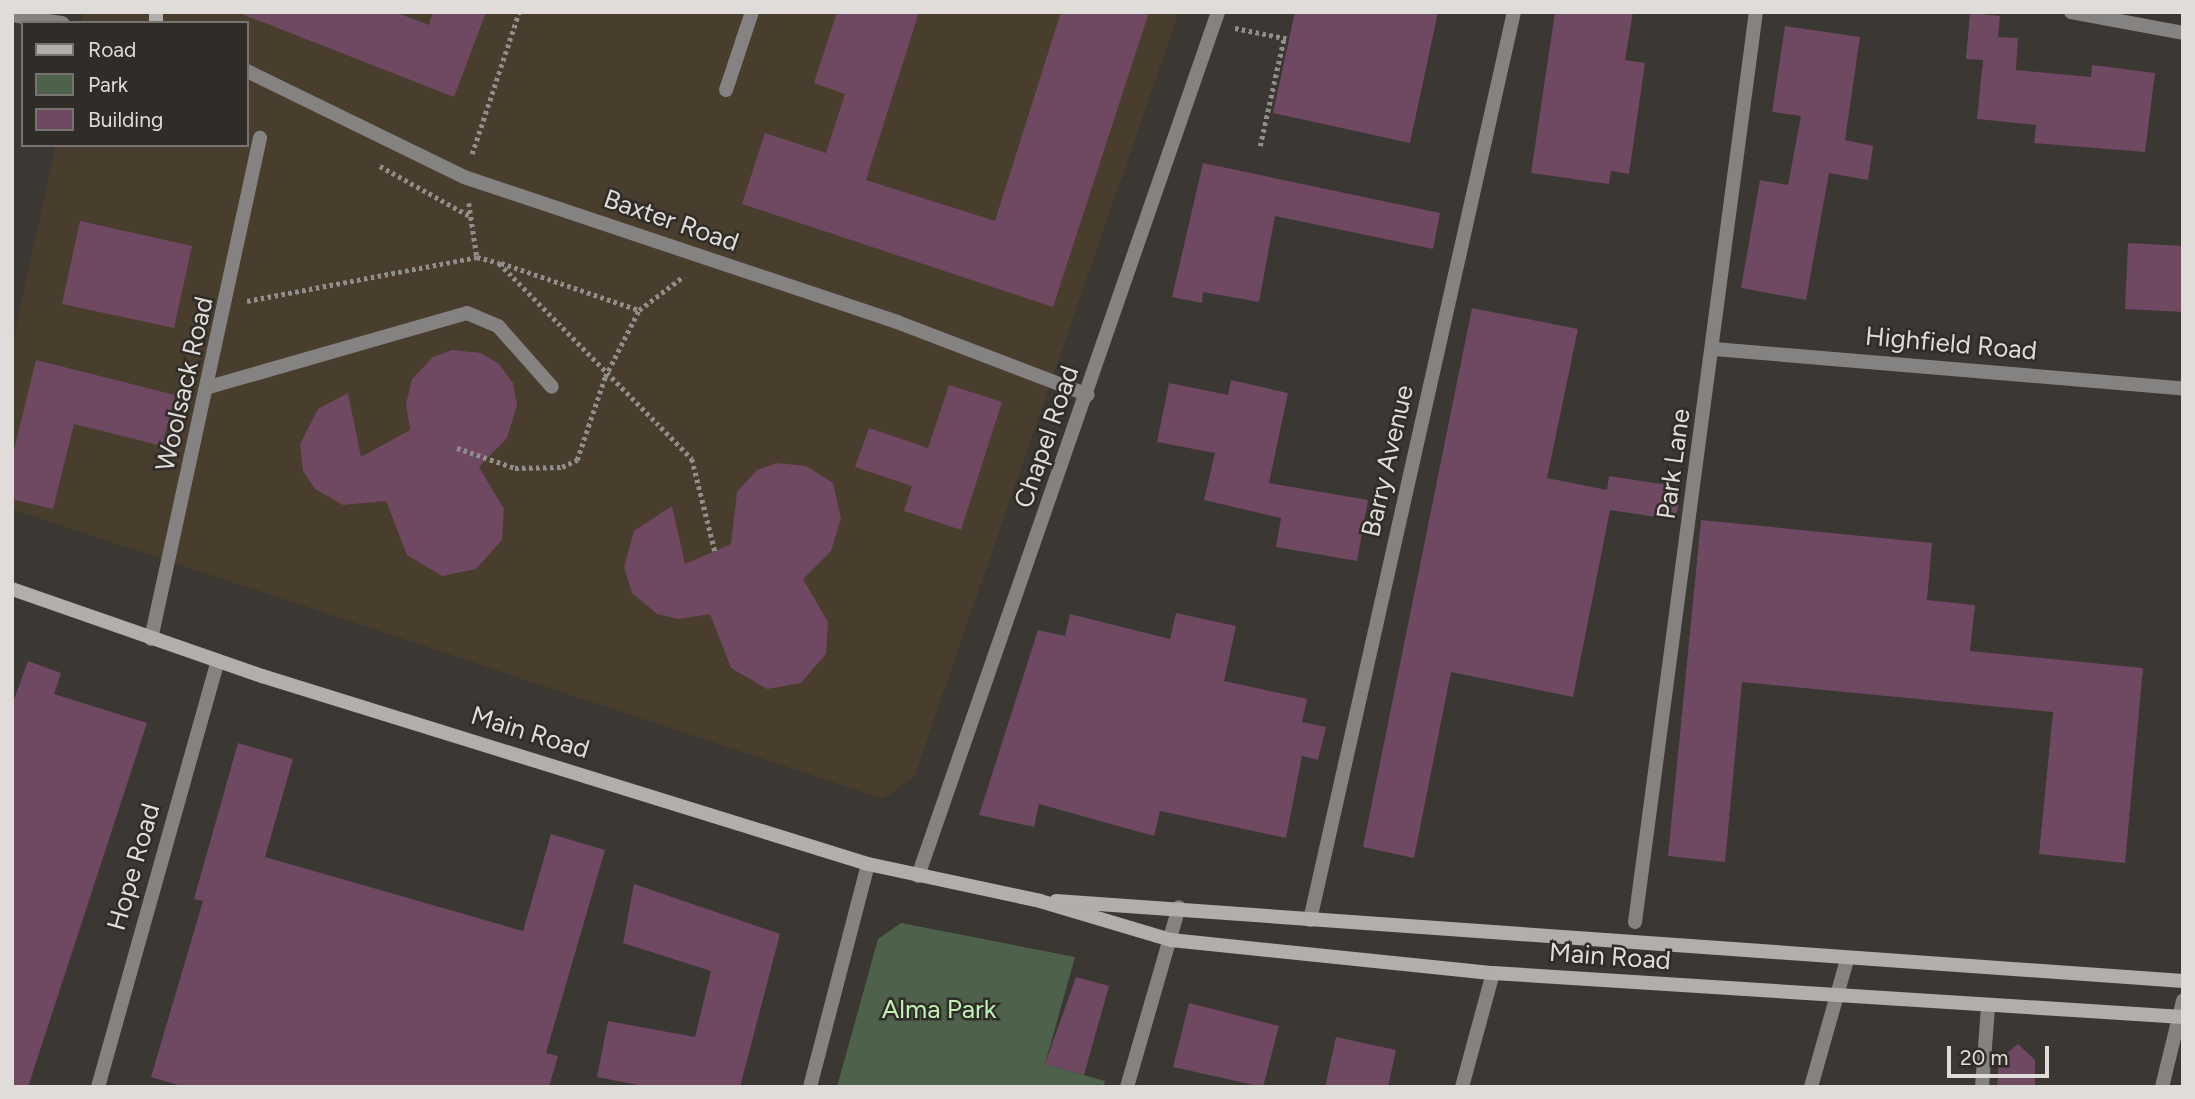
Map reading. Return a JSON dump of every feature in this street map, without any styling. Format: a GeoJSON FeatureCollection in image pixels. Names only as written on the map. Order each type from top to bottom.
{"type":"FeatureCollection","features":[{"type":"Feature","properties":{"kind":"main road","name":"Main Road"},"geometry":{"type":"LineString","coordinates":[[12,589],[151,639],[867,864],[1040,901],[1171,940],[1493,973],[1837,998],[2181,1017]]}},
{"type":"Feature","properties":{"kind":"main road","name":"Main Road"},"geometry":{"type":"LineString","coordinates":[[1040,901],[1179,907],[1847,960],[2183,981]]}},
{"type":"Feature","properties":{"kind":"street"},"geometry":{"type":"LineString","coordinates":[[726,90],[752,12]]}},
{"type":"Feature","properties":{"kind":"street","name":"Barry Avenue"},"geometry":{"type":"LineString","coordinates":[[1310,919],[1514,12]]}},
{"type":"Feature","properties":{"kind":"street","name":"Park Lane"},"geometry":{"type":"LineString","coordinates":[[1635,922],[1714,349],[1756,12]]}},
{"type":"Feature","properties":{"kind":"street"},"geometry":{"type":"LineString","coordinates":[[2071,12],[2183,33]]}},
{"type":"Feature","properties":{"kind":"street"},"geometry":{"type":"LineString","coordinates":[[12,15],[50,21]]}},
{"type":"Feature","properties":{"kind":"street","name":"Chapel Road"},"geometry":{"type":"LineString","coordinates":[[918,876],[1088,395],[1216,17]]}},
{"type":"Feature","properties":{"kind":"street","name":"Baxter Road"},"geometry":{"type":"LineString","coordinates":[[248,71],[464,177],[704,261],[897,322],[1088,395]]}},
{"type":"Feature","properties":{"kind":"street","name":"Woolsack Road"},"geometry":{"type":"LineString","coordinates":[[151,639],[228,304],[260,138]]}},
{"type":"Feature","properties":{"kind":"street"},"geometry":{"type":"LineString","coordinates":[[209,387],[467,313],[498,326],[552,387]]}},
{"type":"Feature","properties":{"kind":"street","name":"Highfield Road"},"geometry":{"type":"LineString","coordinates":[[1714,349],[2183,388]]}},
{"type":"Feature","properties":{"kind":"street","name":"Hope Road"},"geometry":{"type":"LineString","coordinates":[[98,1087],[218,660]]}},
{"type":"Feature","properties":{"kind":"street"},"geometry":{"type":"LineString","coordinates":[[810,1087],[867,864]]}},
{"type":"Feature","properties":{"kind":"street"},"geometry":{"type":"LineString","coordinates":[[1127,1087],[1179,907]]}},
{"type":"Feature","properties":{"kind":"street"},"geometry":{"type":"LineString","coordinates":[[1811,1087],[1847,960]]}},
{"type":"Feature","properties":{"kind":"street"},"geometry":{"type":"LineString","coordinates":[[1462,1087],[1493,973]]}},
{"type":"Feature","properties":{"kind":"street"},"geometry":{"type":"LineString","coordinates":[[2162,1087],[2183,1001]]}},
{"type":"Feature","properties":{"kind":"street"},"geometry":{"type":"LineString","coordinates":[[1982,1087],[1988,1007]]}},
{"type":"Feature","properties":{"kind":"path"},"geometry":{"type":"LineString","coordinates":[[477,257],[464,177],[519,12]]}},
{"type":"Feature","properties":{"kind":"path"},"geometry":{"type":"LineString","coordinates":[[1216,17],[1287,39],[1260,146]]}},
{"type":"Feature","properties":{"kind":"path"},"geometry":{"type":"LineString","coordinates":[[228,304],[477,257],[639,310]]}},
{"type":"Feature","properties":{"kind":"path"},"geometry":{"type":"LineString","coordinates":[[457,448],[515,468],[562,467],[577,460],[606,377],[639,310],[704,261]]}},
{"type":"Feature","properties":{"kind":"path"},"geometry":{"type":"LineString","coordinates":[[499,262],[606,377],[692,459],[715,551]]}},
{"type":"Feature","properties":{"kind":"shaded area"},"geometry":{"type":"Polygon","coordinates":[[[83,12],[1179,12],[914,777],[883,799],[12,509],[12,344],[56,147],[248,147],[248,21],[81,21],[83,12]]]}},
{"type":"Feature","properties":{"kind":"green space","name":"Alma Park"},"geometry":{"type":"Polygon","coordinates":[[[901,923],[1075,957],[1045,1064],[1105,1081],[1104,1087],[837,1087],[878,939],[901,923]]]}},
{"type":"Feature","properties":{"kind":"building"},"geometry":{"type":"Polygon","coordinates":[[[237,12],[395,12],[429,25],[433,12],[486,12],[454,97],[237,12]]]}},
{"type":"Feature","properties":{"kind":"building"},"geometry":{"type":"Polygon","coordinates":[[[837,12],[919,12],[866,180],[995,221],[1061,12],[1149,12],[1053,307],[742,204],[765,133],[826,153],[845,94],[814,83],[837,12]]]}},
{"type":"Feature","properties":{"kind":"building"},"geometry":{"type":"Polygon","coordinates":[[[1295,12],[1438,12],[1410,143],[1273,113],[1295,12]]]}},
{"type":"Feature","properties":{"kind":"building"},"geometry":{"type":"Polygon","coordinates":[[[1555,12],[1633,12],[1625,60],[1645,63],[1629,174],[1611,171],[1609,184],[1531,173],[1555,12]]]}},
{"type":"Feature","properties":{"kind":"building"},"geometry":{"type":"Polygon","coordinates":[[[1970,13],[2000,16],[1998,37],[2018,38],[2016,70],[2091,77],[2092,65],[2155,73],[2145,152],[2034,143],[2036,125],[1977,119],[1983,60],[1966,59],[1970,13]]]}},
{"type":"Feature","properties":{"kind":"building"},"geometry":{"type":"Polygon","coordinates":[[[1785,26],[1860,37],[1845,140],[1873,146],[1868,180],[1829,173],[1806,300],[1741,288],[1760,180],[1788,185],[1801,116],[1772,112],[1785,26]]]}},
{"type":"Feature","properties":{"kind":"building"},"geometry":{"type":"Polygon","coordinates":[[[1203,163],[1440,213],[1433,249],[1275,216],[1259,302],[1203,292],[1202,303],[1172,297],[1203,163]]]}},
{"type":"Feature","properties":{"kind":"building"},"geometry":{"type":"Polygon","coordinates":[[[80,221],[192,246],[174,328],[62,304],[80,221]]]}},
{"type":"Feature","properties":{"kind":"building"},"geometry":{"type":"Polygon","coordinates":[[[2128,243],[2183,246],[2183,312],[2125,309],[2128,243]]]}},
{"type":"Feature","properties":{"kind":"building"},"geometry":{"type":"Polygon","coordinates":[[[1472,308],[1578,329],[1547,478],[1607,490],[1609,476],[1681,487],[1676,520],[1610,510],[1573,697],[1451,672],[1414,858],[1363,847],[1472,308]]]}},
{"type":"Feature","properties":{"kind":"building"},"geometry":{"type":"Polygon","coordinates":[[[452,350],[481,353],[499,364],[513,383],[517,405],[507,438],[479,467],[504,509],[502,540],[476,569],[442,576],[407,555],[386,501],[343,505],[315,489],[303,471],[300,444],[318,409],[348,393],[361,457],[410,430],[406,404],[412,379],[433,357],[452,350]]]}},
{"type":"Feature","properties":{"kind":"building"},"geometry":{"type":"Polygon","coordinates":[[[36,360],[175,395],[162,446],[74,424],[53,509],[12,499],[12,458],[36,360]]]}},
{"type":"Feature","properties":{"kind":"building"},"geometry":{"type":"Polygon","coordinates":[[[1231,380],[1288,393],[1269,483],[1368,500],[1357,561],[1276,547],[1281,518],[1204,500],[1215,453],[1157,442],[1169,383],[1228,395],[1231,380]]]}},
{"type":"Feature","properties":{"kind":"building"},"geometry":{"type":"Polygon","coordinates":[[[949,385],[1002,402],[961,530],[904,511],[912,486],[855,467],[869,428],[928,448],[949,385]]]}},
{"type":"Feature","properties":{"kind":"building"},"geometry":{"type":"Polygon","coordinates":[[[777,463],[806,466],[833,483],[841,518],[831,551],[803,579],[828,622],[826,654],[801,683],[767,689],[731,668],[710,614],[678,619],[657,614],[632,593],[624,567],[634,531],[672,506],[685,564],[731,544],[737,492],[757,470],[777,463]]]}},
{"type":"Feature","properties":{"kind":"building"},"geometry":{"type":"Polygon","coordinates":[[[1701,520],[1932,543],[1927,600],[1975,605],[1970,651],[2143,668],[2125,863],[2039,854],[2053,712],[1742,682],[1725,862],[1668,856],[1701,520]]]}},
{"type":"Feature","properties":{"kind":"building"},"geometry":{"type":"Polygon","coordinates":[[[1176,613],[1236,626],[1224,681],[1307,699],[1302,722],[1326,727],[1318,760],[1302,756],[1286,838],[1160,811],[1154,836],[1039,804],[1034,827],[979,815],[1038,630],[1065,636],[1070,614],[1170,639],[1176,613]]]}},
{"type":"Feature","properties":{"kind":"building"},"geometry":{"type":"Polygon","coordinates":[[[28,661],[61,673],[54,694],[147,723],[28,1087],[12,1087],[12,705],[28,661]]]}},
{"type":"Feature","properties":{"kind":"building"},"geometry":{"type":"Polygon","coordinates":[[[238,743],[293,759],[265,857],[523,931],[551,834],[605,850],[546,1053],[558,1056],[549,1087],[184,1087],[151,1077],[203,901],[194,899],[238,743]]]}},
{"type":"Feature","properties":{"kind":"building"},"geometry":{"type":"Polygon","coordinates":[[[634,884],[780,934],[740,1087],[648,1087],[597,1077],[608,1021],[695,1037],[711,971],[623,943],[634,884]]]}},
{"type":"Feature","properties":{"kind":"building"},"geometry":{"type":"Polygon","coordinates":[[[1076,977],[1109,986],[1084,1075],[1045,1064],[1076,977]]]}},
{"type":"Feature","properties":{"kind":"building"},"geometry":{"type":"Polygon","coordinates":[[[1189,1003],[1279,1026],[1263,1087],[1173,1067],[1189,1003]]]}},
{"type":"Feature","properties":{"kind":"building"},"geometry":{"type":"Polygon","coordinates":[[[1336,1037],[1396,1050],[1388,1087],[1325,1087],[1336,1037]]]}},
{"type":"Feature","properties":{"kind":"building"},"geometry":{"type":"Polygon","coordinates":[[[2018,1044],[2035,1060],[2035,1087],[1997,1087],[1999,1059],[2018,1044]]]}}]}
